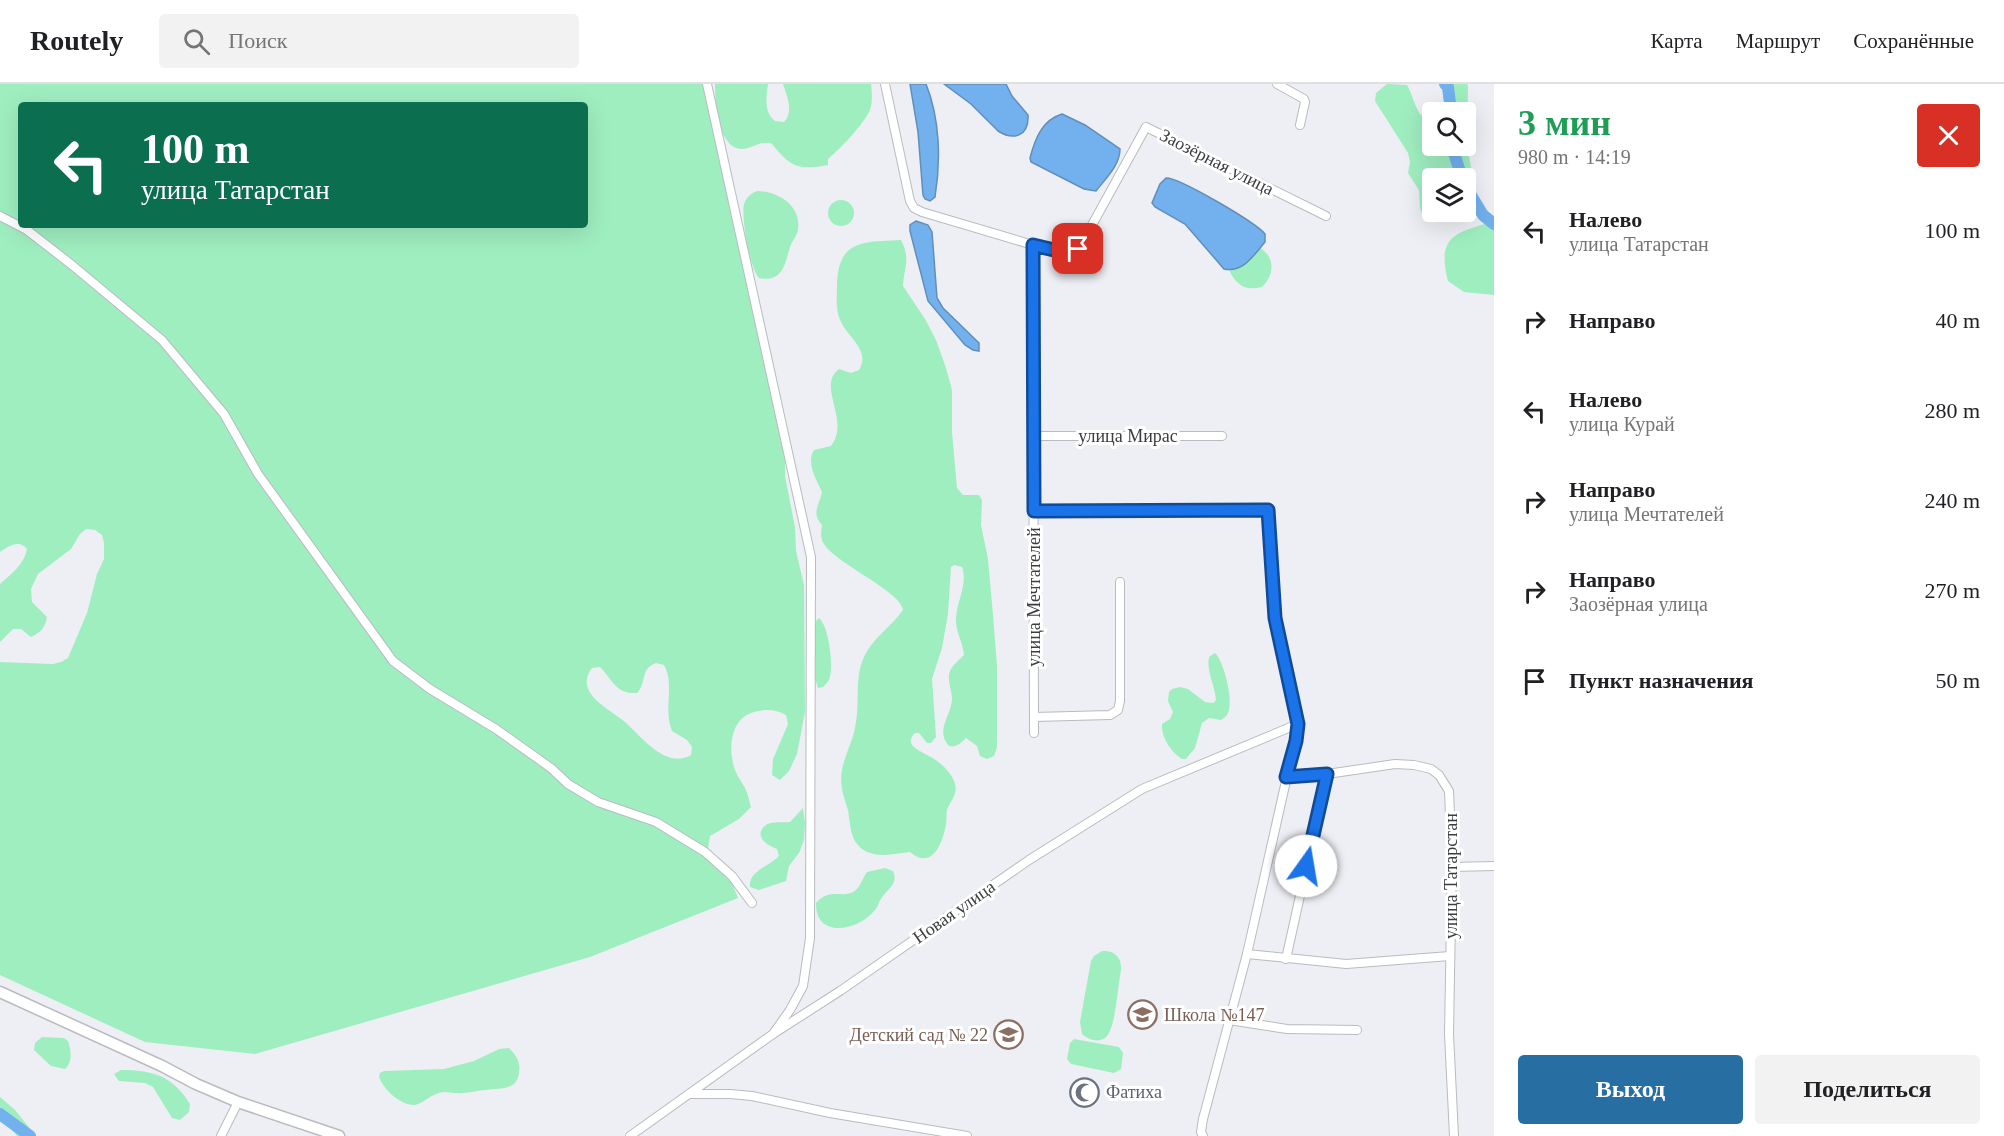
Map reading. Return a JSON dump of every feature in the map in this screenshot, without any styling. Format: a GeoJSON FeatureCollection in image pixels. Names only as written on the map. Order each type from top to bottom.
{"type":"FeatureCollection","features":[{"type":"Feature","properties":{"kind":"main road"},"geometry":{"type":"LineString","coordinates":[[0,992],[238,1102],[339,1136]]}},
{"type":"Feature","properties":{"kind":"street"},"geometry":{"type":"LineString","coordinates":[[707,84],[811,556],[810,938],[803,986],[773,1034]]}},
{"type":"Feature","properties":{"kind":"street","name":"Заозёрная улица"},"geometry":{"type":"LineString","coordinates":[[885,84],[910,201],[922,212],[1033,245],[1072,253],[1078,249],[1146,127],[1326,216]]}},
{"type":"Feature","properties":{"kind":"street"},"geometry":{"type":"LineString","coordinates":[[1277,84],[1304,99],[1300,125]]}},
{"type":"Feature","properties":{"kind":"street"},"geometry":{"type":"LineString","coordinates":[[0,216],[18,225]]}},
{"type":"Feature","properties":{"kind":"street"},"geometry":{"type":"LineString","coordinates":[[23,228],[72,265],[162,340],[224,414],[258,474],[393,661],[430,689],[496,729],[551,768],[568,784],[598,802],[656,822],[705,852],[732,876],[752,903]]}},
{"type":"Feature","properties":{"kind":"street","name":"улица Мечтателей"},"geometry":{"type":"LineString","coordinates":[[1033,245],[1034,733]]}},
{"type":"Feature","properties":{"kind":"street","name":"улица Мирас"},"geometry":{"type":"LineString","coordinates":[[1034,436],[1222,436]]}},
{"type":"Feature","properties":{"kind":"street"},"geometry":{"type":"LineString","coordinates":[[1034,511],[1268,510],[1275,618],[1298,724],[1247,954],[1201,1135]]}},
{"type":"Feature","properties":{"kind":"street"},"geometry":{"type":"LineString","coordinates":[[1034,717],[1110,715],[1118,710],[1120,701],[1120,582]]}},
{"type":"Feature","properties":{"kind":"street","name":"Новая улица"},"geometry":{"type":"LineString","coordinates":[[630,1136],[773,1034],[840,991],[1023,865],[1142,789],[1298,724]]}},
{"type":"Feature","properties":{"kind":"street","name":"улица Татарстан"},"geometry":{"type":"LineString","coordinates":[[1286,777],[1327,774],[1395,764],[1421,765],[1439,775],[1449,790],[1452,867],[1449,1034],[1454,1136]]}},
{"type":"Feature","properties":{"kind":"street"},"geometry":{"type":"LineString","coordinates":[[1286,959],[1327,774]]}},
{"type":"Feature","properties":{"kind":"street"},"geometry":{"type":"LineString","coordinates":[[1452,867],[1494,866]]}},
{"type":"Feature","properties":{"kind":"street"},"geometry":{"type":"LineString","coordinates":[[1247,954],[1346,964],[1450,956]]}},
{"type":"Feature","properties":{"kind":"street"},"geometry":{"type":"LineString","coordinates":[[1229,1020],[1287,1029],[1356,1030]]}},
{"type":"Feature","properties":{"kind":"street"},"geometry":{"type":"LineString","coordinates":[[688,1094],[752,1096],[830,1113],[967,1136]]}},
{"type":"Feature","properties":{"kind":"street"},"geometry":{"type":"LineString","coordinates":[[222,1136],[238,1102]]}},
{"type":"Feature","properties":{"kind":"green space"},"geometry":{"type":"Polygon","coordinates":[[[0,84],[703,84],[715,127],[785,461],[785,476],[795,527],[796,551],[804,585],[805,712],[797,754],[789,771],[780,780],[772,775],[773,759],[788,724],[786,715],[762,710],[746,715],[740,720],[733,734],[732,759],[751,807],[739,819],[710,836],[707,855],[714,866],[732,883],[738,898],[590,957],[255,1054],[145,1042],[0,975],[0,662],[53,664],[68,658],[87,613],[97,574],[104,559],[102,535],[95,530],[86,529],[71,549],[38,574],[31,589],[32,602],[47,617],[42,629],[31,637],[21,629],[13,629],[0,642],[0,584],[20,564],[27,549],[21,544],[10,546],[0,552],[0,84]],[[656,663],[647,669],[637,693],[619,689],[600,667],[592,668],[587,677],[587,685],[596,700],[625,722],[646,743],[663,755],[682,758],[691,755],[692,747],[687,740],[672,731],[668,714],[669,680],[664,665],[656,663]]]}},
{"type":"Feature","properties":{"kind":"green space"},"geometry":{"type":"Polygon","coordinates":[[[715,84],[768,84],[767,109],[775,121],[784,122],[789,114],[789,104],[783,84],[871,84],[872,102],[865,118],[828,159],[828,165],[801,167],[789,162],[771,143],[743,149],[728,142],[723,134],[717,113],[715,84]]]}},
{"type":"Feature","properties":{"kind":"green space"},"geometry":{"type":"Polygon","coordinates":[[[1387,84],[1407,85],[1422,116],[1422,156],[1469,156],[1471,168],[1422,168],[1422,213],[1419,190],[1408,173],[1410,162],[1408,153],[1375,101],[1376,93],[1387,84]]]}},
{"type":"Feature","properties":{"kind":"green space"},"geometry":{"type":"Polygon","coordinates":[[[1443,84],[1467,84],[1468,102],[1451,102],[1451,97],[1443,84]]]}},
{"type":"Feature","properties":{"kind":"green space"},"geometry":{"type":"Polygon","coordinates":[[[757,191],[772,194],[786,201],[796,213],[798,221],[797,232],[784,266],[778,275],[767,279],[759,278],[752,265],[744,220],[744,204],[751,194],[757,191]]]}},
{"type":"Feature","properties":{"kind":"green space"},"geometry":{"type":"Polygon","coordinates":[[[841,200],[851,203],[854,213],[851,223],[841,226],[831,223],[828,213],[831,203],[841,200]]]}},
{"type":"Feature","properties":{"kind":"green space"},"geometry":{"type":"Polygon","coordinates":[[[1494,221],[1494,295],[1464,292],[1448,281],[1445,266],[1447,245],[1460,233],[1494,221]]]}},
{"type":"Feature","properties":{"kind":"green space"},"geometry":{"type":"Polygon","coordinates":[[[901,240],[906,253],[903,286],[936,340],[952,390],[952,432],[957,488],[963,495],[979,495],[982,500],[981,525],[988,559],[997,666],[997,747],[994,756],[987,759],[980,756],[977,746],[966,738],[956,746],[949,746],[943,734],[952,703],[950,672],[964,655],[956,623],[964,573],[962,567],[954,565],[951,567],[948,614],[942,648],[932,679],[936,737],[931,743],[927,743],[919,733],[915,733],[911,741],[917,749],[944,767],[951,775],[956,788],[947,810],[939,846],[930,856],[924,858],[910,852],[890,855],[869,853],[855,842],[852,833],[842,791],[841,775],[855,728],[860,671],[869,649],[903,610],[892,595],[841,560],[824,544],[821,537],[822,525],[816,513],[822,492],[811,460],[814,450],[831,446],[836,436],[837,425],[831,385],[833,376],[839,369],[851,373],[859,370],[862,363],[860,350],[844,328],[838,313],[837,285],[842,259],[848,251],[865,243],[901,240]]]}},
{"type":"Feature","properties":{"kind":"green space"},"geometry":{"type":"Polygon","coordinates":[[[1260,248],[1271,261],[1269,278],[1262,287],[1246,288],[1235,280],[1229,270],[1243,265],[1260,248]]]}},
{"type":"Feature","properties":{"kind":"green space"},"geometry":{"type":"Polygon","coordinates":[[[819,618],[823,622],[828,638],[831,666],[829,680],[823,687],[818,688],[814,675],[815,625],[819,618]]]}},
{"type":"Feature","properties":{"kind":"green space"},"geometry":{"type":"Polygon","coordinates":[[[1215,653],[1222,664],[1227,682],[1230,708],[1221,720],[1209,718],[1202,723],[1195,748],[1186,759],[1182,759],[1168,744],[1162,729],[1162,724],[1170,719],[1173,712],[1168,701],[1169,692],[1180,687],[1188,689],[1205,702],[1213,703],[1216,700],[1208,662],[1209,657],[1215,653]]]}},
{"type":"Feature","properties":{"kind":"green space"},"geometry":{"type":"Polygon","coordinates":[[[803,808],[804,840],[799,853],[789,866],[786,881],[759,890],[750,887],[752,877],[779,856],[777,849],[761,837],[762,829],[771,823],[790,822],[803,808]]]}},
{"type":"Feature","properties":{"kind":"green space"},"geometry":{"type":"Polygon","coordinates":[[[885,868],[893,871],[893,883],[867,918],[848,927],[839,928],[830,927],[822,922],[816,903],[827,895],[852,892],[867,872],[885,868]]]}},
{"type":"Feature","properties":{"kind":"green space"},"geometry":{"type":"Polygon","coordinates":[[[1102,951],[1110,952],[1119,958],[1121,970],[1112,1025],[1108,1035],[1098,1040],[1089,1039],[1082,1034],[1080,1022],[1091,961],[1102,951]]]}},
{"type":"Feature","properties":{"kind":"green space"},"geometry":{"type":"Polygon","coordinates":[[[42,1037],[64,1038],[68,1041],[70,1059],[65,1069],[51,1066],[34,1050],[35,1043],[42,1037]]]}},
{"type":"Feature","properties":{"kind":"green space"},"geometry":{"type":"Polygon","coordinates":[[[1074,1039],[1119,1047],[1123,1053],[1121,1069],[1114,1073],[1071,1064],[1067,1059],[1070,1043],[1074,1039]]]}},
{"type":"Feature","properties":{"kind":"green space"},"geometry":{"type":"Polygon","coordinates":[[[509,1048],[517,1059],[519,1069],[518,1079],[507,1088],[466,1093],[444,1092],[414,1105],[393,1096],[379,1077],[384,1071],[444,1069],[474,1061],[499,1049],[509,1048]]]}},
{"type":"Feature","properties":{"kind":"green space"},"geometry":{"type":"Polygon","coordinates":[[[121,1070],[152,1073],[169,1081],[177,1087],[190,1104],[189,1112],[180,1120],[172,1118],[153,1087],[145,1083],[119,1081],[114,1074],[121,1070]]]}},
{"type":"Feature","properties":{"kind":"green space"},"geometry":{"type":"Polygon","coordinates":[[[0,1097],[15,1110],[36,1136],[17,1136],[0,1120],[0,1097]]]}},
{"type":"Feature","properties":{"kind":"water"},"geometry":{"type":"Polygon","coordinates":[[[910,84],[926,84],[937,126],[938,169],[935,197],[930,201],[923,195],[918,132],[910,84]]]}},
{"type":"Feature","properties":{"kind":"water"},"geometry":{"type":"Polygon","coordinates":[[[944,84],[1006,84],[1012,96],[1028,115],[1026,128],[1015,136],[998,131],[971,104],[944,84]]]}},
{"type":"Feature","properties":{"kind":"water"},"geometry":{"type":"Polygon","coordinates":[[[1062,114],[1085,125],[1120,149],[1115,166],[1096,191],[1084,189],[1031,162],[1032,151],[1040,131],[1049,121],[1062,114]]]}},
{"type":"Feature","properties":{"kind":"water"},"geometry":{"type":"Polygon","coordinates":[[[1166,178],[1186,185],[1247,220],[1265,234],[1265,242],[1242,266],[1231,270],[1224,269],[1185,224],[1152,203],[1160,184],[1166,178]]]}},
{"type":"Feature","properties":{"kind":"water"},"geometry":{"type":"Polygon","coordinates":[[[916,221],[928,225],[932,232],[937,298],[943,308],[979,343],[979,351],[965,345],[928,301],[910,231],[910,225],[916,221]]]}},
{"type":"Feature","properties":{"kind":"waterway"},"geometry":{"type":"LineString","coordinates":[[1445,84],[1448,87],[1450,102]]}},
{"type":"Feature","properties":{"kind":"waterway"},"geometry":{"type":"LineString","coordinates":[[1455,156],[1459,168]]}},
{"type":"Feature","properties":{"kind":"waterway"},"geometry":{"type":"LineString","coordinates":[[1476,203],[1483,215],[1494,224]]}},
{"type":"Feature","properties":{"kind":"waterway"},"geometry":{"type":"LineString","coordinates":[[0,1114],[30,1136]]}},
{"type":"Feature","properties":{"kind":"place","name":"Школа №147"},"geometry":{"type":"Point","coordinates":[1143,1015]}},
{"type":"Feature","properties":{"kind":"place","name":"Детский сад № 22"},"geometry":{"type":"Point","coordinates":[1009,1035]}},
{"type":"Feature","properties":{"kind":"place","name":"Фатиха"},"geometry":{"type":"Point","coordinates":[1085,1092]}},
{"type":"Feature","properties":{"kind":"route"},"geometry":{"type":"LineString","coordinates":[[1078,249],[1067,253],[1033,245],[1034,511],[1268,510],[1275,618],[1298,724],[1296,741],[1286,777],[1327,774],[1306,866]]}}]}
